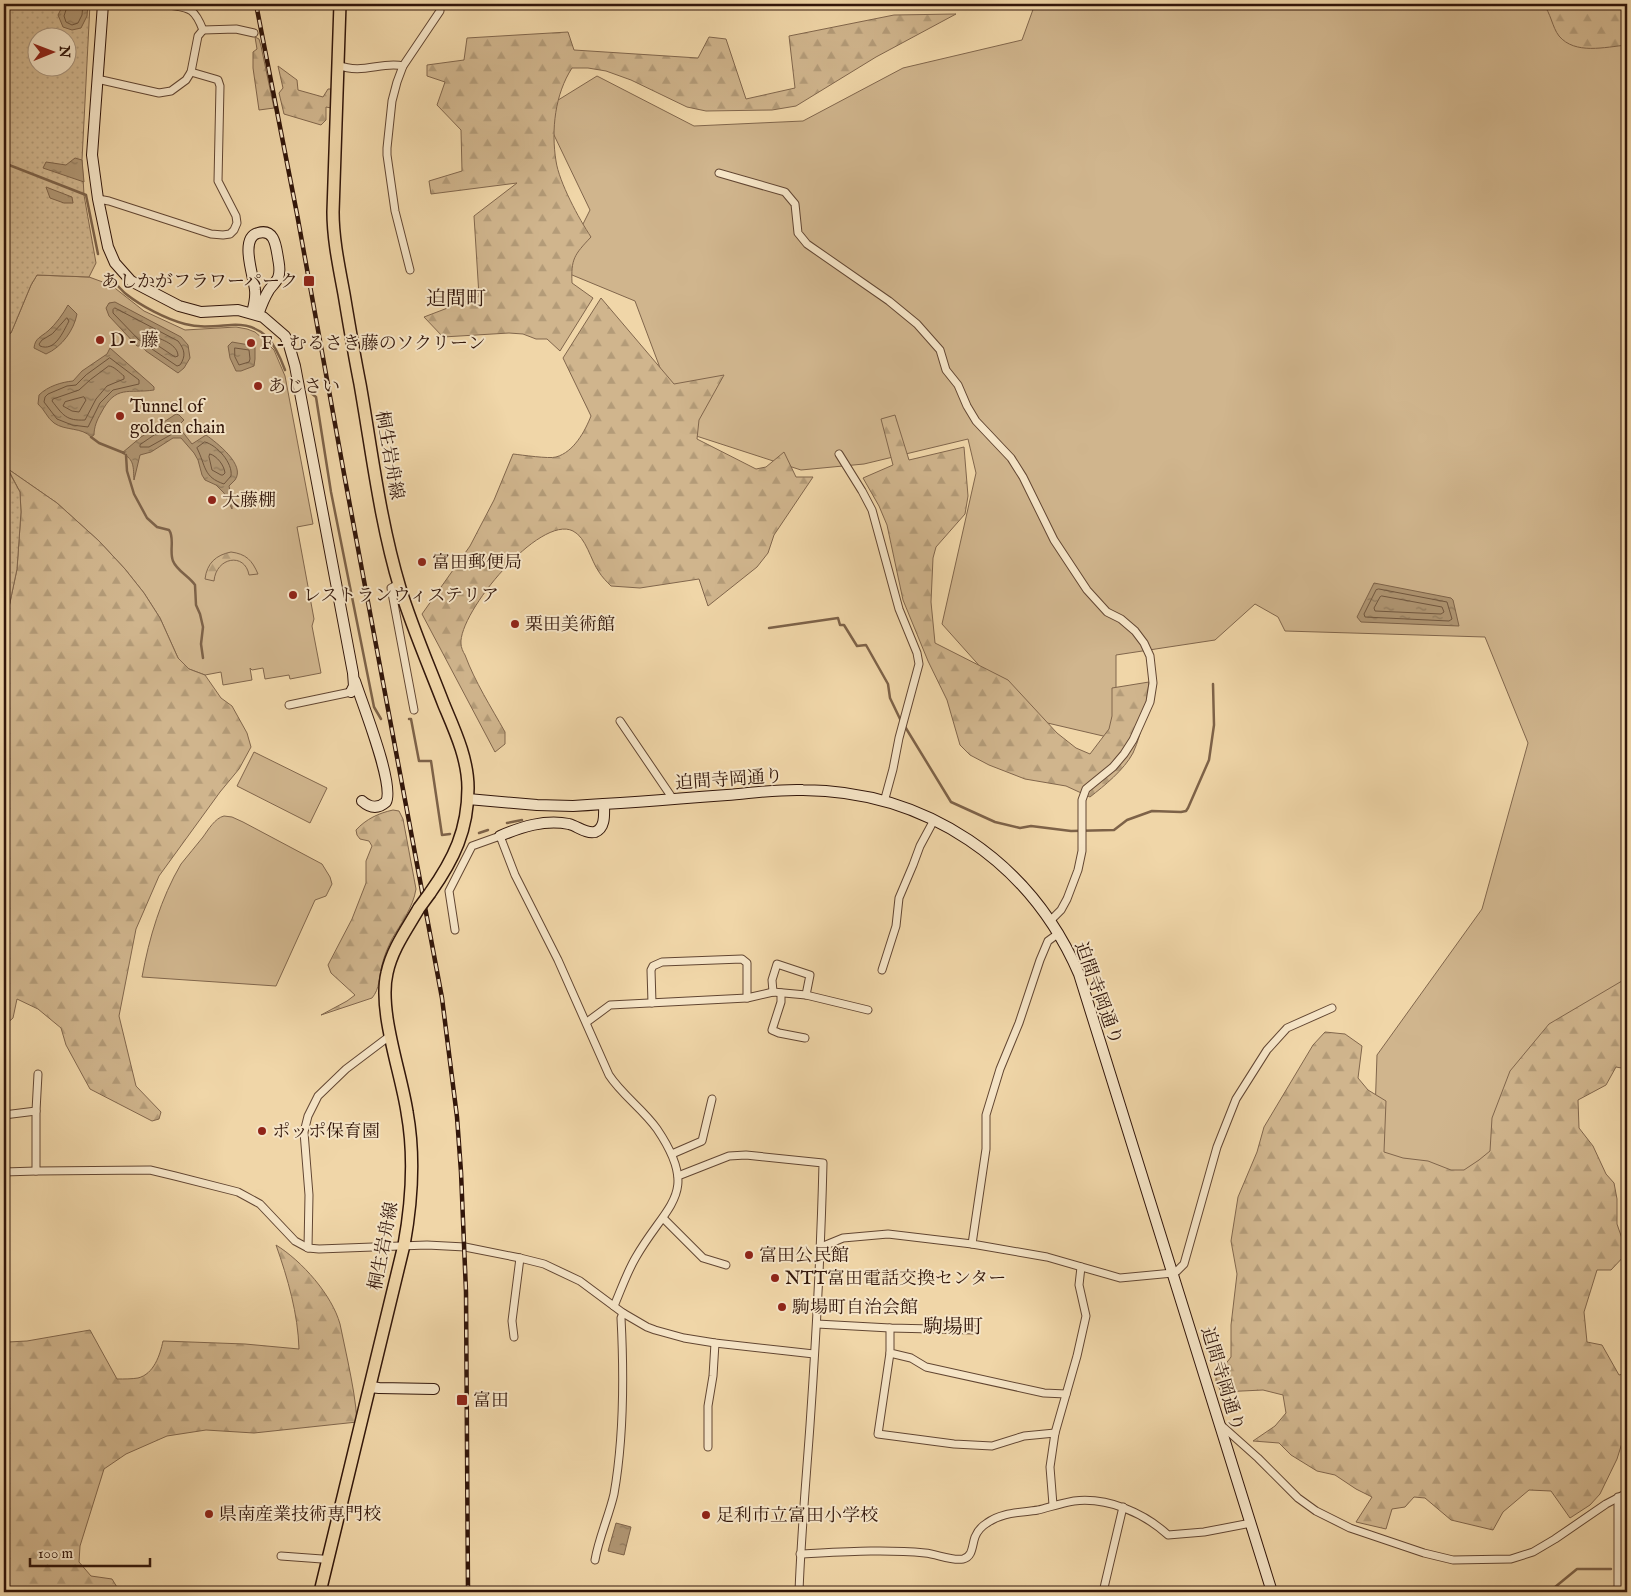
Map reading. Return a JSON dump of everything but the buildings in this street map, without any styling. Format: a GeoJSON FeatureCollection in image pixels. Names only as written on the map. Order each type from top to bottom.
{"type":"FeatureCollection","features":[{"type":"Feature","properties":{"kind":"main road","name":"桐生岩舟線"},"geometry":{"type":"LineString","coordinates":[[320,1592],[404,1245],[410,1197],[411,1143],[407,1109],[385,1003],[387,973],[397,946],[419,908],[450,863],[461,838],[468,799],[467,772],[464,756],[399,584],[388,542],[334,235],[333,193],[340,4]]}},
{"type":"Feature","properties":{"kind":"street"},"geometry":{"type":"LineString","coordinates":[[103,4],[92,155],[98,199],[108,247],[115,263],[132,281],[179,306],[201,312],[238,310],[263,316],[285,336],[290,345],[354,686],[351,692],[288,705]]}},
{"type":"Feature","properties":{"kind":"street"},"geometry":{"type":"LineString","coordinates":[[164,4],[186,7],[191,10],[203,30]]}},
{"type":"Feature","properties":{"kind":"street"},"geometry":{"type":"LineString","coordinates":[[410,270],[395,211],[386,148],[392,101],[403,66],[440,11],[440,4]]}},
{"type":"Feature","properties":{"kind":"street"},"geometry":{"type":"LineString","coordinates":[[97,79],[163,93],[171,91],[186,80],[191,72],[198,36],[203,30],[236,29],[254,33]]}},
{"type":"Feature","properties":{"kind":"street"},"geometry":{"type":"LineString","coordinates":[[338,65],[362,69],[403,66]]}},
{"type":"Feature","properties":{"kind":"street"},"geometry":{"type":"LineString","coordinates":[[98,199],[211,234],[230,234],[234,230],[237,223],[236,216],[218,181],[220,86],[218,80],[191,72]]}},
{"type":"Feature","properties":{"kind":"street"},"geometry":{"type":"LineString","coordinates":[[719,173],[785,192],[794,204],[798,233],[807,244],[889,301],[917,324],[940,350],[946,370],[958,385],[976,421],[1003,448],[1019,470],[1054,540],[1087,590],[1107,612],[1121,619],[1134,631],[1144,643],[1150,656],[1153,683],[1150,702],[1133,740],[1124,754],[1113,767],[1086,789],[1082,800],[1082,852],[1078,870],[1068,899],[1051,920]]}},
{"type":"Feature","properties":{"kind":"street"},"geometry":{"type":"LineString","coordinates":[[259,232],[267,233],[274,239],[280,270],[278,279],[265,296],[255,314],[255,291],[248,251],[249,241],[252,236],[259,232]]}},
{"type":"Feature","properties":{"kind":"street"},"geometry":{"type":"LineString","coordinates":[[839,454],[872,510],[899,609],[920,664],[898,738],[893,769],[884,802]]}},
{"type":"Feature","properties":{"kind":"street"},"geometry":{"type":"LineString","coordinates":[[399,584],[391,588],[414,710]]}},
{"type":"Feature","properties":{"kind":"street"},"geometry":{"type":"LineString","coordinates":[[353,673],[381,759],[388,794],[386,802],[378,807],[362,802]]}},
{"type":"Feature","properties":{"kind":"street"},"geometry":{"type":"LineString","coordinates":[[620,721],[673,799]]}},
{"type":"Feature","properties":{"kind":"street","name":"迫間寺岡通り"},"geometry":{"type":"LineString","coordinates":[[468,799],[573,806],[802,790],[855,795],[884,802],[934,820],[967,839],[1006,869],[1035,899],[1051,920],[1069,951],[1087,996],[1272,1592]]}},
{"type":"Feature","properties":{"kind":"street"},"geometry":{"type":"LineString","coordinates":[[455,930],[449,891],[472,846],[523,827],[541,824],[566,824],[588,832],[595,832],[604,820],[604,804]]}},
{"type":"Feature","properties":{"kind":"street"},"geometry":{"type":"LineString","coordinates":[[882,970],[896,926],[899,898],[920,846],[934,820]]}},
{"type":"Feature","properties":{"kind":"street"},"geometry":{"type":"LineString","coordinates":[[500,836],[515,875],[558,960],[609,1075],[620,1090],[655,1127],[672,1154],[678,1176],[676,1197],[636,1257],[614,1306]]}},
{"type":"Feature","properties":{"kind":"street"},"geometry":{"type":"LineString","coordinates":[[972,1244],[986,1149],[986,1114],[1040,960],[1048,941],[1059,933]]}},
{"type":"Feature","properties":{"kind":"street"},"geometry":{"type":"LineString","coordinates":[[652,1003],[651,970],[653,966],[662,962],[742,959],[746,963],[747,998]]}},
{"type":"Feature","properties":{"kind":"street"},"geometry":{"type":"LineString","coordinates":[[805,1038],[772,1030],[781,1002],[772,980],[777,964],[810,975],[806,995]]}},
{"type":"Feature","properties":{"kind":"street"},"geometry":{"type":"LineString","coordinates":[[587,1022],[610,1005],[747,998],[777,993],[806,995],[868,1010]]}},
{"type":"Feature","properties":{"kind":"street"},"geometry":{"type":"LineString","coordinates":[[821,1247],[842,1238],[888,1234],[972,1244],[1047,1257],[1120,1278],[1173,1273],[1184,1264],[1229,1115],[1255,1066],[1287,1028],[1332,1008]]}},
{"type":"Feature","properties":{"kind":"street"},"geometry":{"type":"LineString","coordinates":[[308,1248],[309,1195],[304,1132],[308,1116],[318,1096],[346,1069],[391,1036]]}},
{"type":"Feature","properties":{"kind":"street"},"geometry":{"type":"LineString","coordinates":[[36,1170],[38,1074]]}},
{"type":"Feature","properties":{"kind":"street"},"geometry":{"type":"LineString","coordinates":[[672,1154],[702,1141],[712,1099]]}},
{"type":"Feature","properties":{"kind":"street"},"geometry":{"type":"LineString","coordinates":[[4,1115],[36,1111]]}},
{"type":"Feature","properties":{"kind":"street"},"geometry":{"type":"LineString","coordinates":[[678,1176],[729,1156],[778,1158],[823,1163],[817,1324],[800,1554],[799,1592]]}},
{"type":"Feature","properties":{"kind":"street"},"geometry":{"type":"LineString","coordinates":[[4,1172],[36,1170],[150,1170],[238,1192],[260,1204],[295,1241],[308,1248],[404,1245],[465,1247],[520,1258],[544,1264],[580,1281],[622,1312],[655,1330],[684,1338],[814,1354]]}},
{"type":"Feature","properties":{"kind":"street"},"geometry":{"type":"LineString","coordinates":[[663,1218],[704,1258],[726,1266]]}},
{"type":"Feature","properties":{"kind":"street"},"geometry":{"type":"LineString","coordinates":[[514,1337],[512,1321],[520,1258]]}},
{"type":"Feature","properties":{"kind":"street"},"geometry":{"type":"LineString","coordinates":[[1053,1506],[1050,1467],[1055,1433],[1078,1356],[1086,1316],[1079,1285],[1081,1267]]}},
{"type":"Feature","properties":{"kind":"street"},"geometry":{"type":"LineString","coordinates":[[595,1560],[601,1532],[612,1502],[618,1457],[623,1359],[622,1312]]}},
{"type":"Feature","properties":{"kind":"street"},"geometry":{"type":"LineString","coordinates":[[817,1324],[976,1330]]}},
{"type":"Feature","properties":{"kind":"street"},"geometry":{"type":"LineString","coordinates":[[890,1328],[890,1353],[878,1434],[954,1444],[992,1446],[1024,1436],[1055,1433]]}},
{"type":"Feature","properties":{"kind":"street"},"geometry":{"type":"LineString","coordinates":[[708,1447],[708,1406],[713,1376],[715,1342]]}},
{"type":"Feature","properties":{"kind":"street"},"geometry":{"type":"LineString","coordinates":[[890,1353],[911,1358],[926,1367],[1044,1393],[1066,1394]]}},
{"type":"Feature","properties":{"kind":"street"},"geometry":{"type":"LineString","coordinates":[[370,1387],[434,1389]]}},
{"type":"Feature","properties":{"kind":"street"},"geometry":{"type":"LineString","coordinates":[[1219,1422],[1298,1498],[1316,1511],[1350,1528],[1424,1553],[1453,1560],[1511,1559],[1533,1552],[1555,1540],[1606,1504],[1627,1493]]}},
{"type":"Feature","properties":{"kind":"street"},"geometry":{"type":"LineString","coordinates":[[1618,1497],[1618,1592]]}},
{"type":"Feature","properties":{"kind":"street"},"geometry":{"type":"LineString","coordinates":[[800,1554],[868,1551],[926,1553],[963,1559],[972,1549],[975,1537],[980,1529],[994,1518],[1076,1501],[1095,1501],[1123,1507],[1157,1525],[1168,1535],[1204,1532],[1251,1523]]}},
{"type":"Feature","properties":{"kind":"street"},"geometry":{"type":"LineString","coordinates":[[1103,1592],[1123,1507]]}},
{"type":"Feature","properties":{"kind":"street"},"geometry":{"type":"LineString","coordinates":[[281,1556],[328,1561]]}},
{"type":"Feature","properties":{"kind":"green space"},"geometry":{"type":"Polygon","coordinates":[[[4,4],[90,4],[82,160],[84,195],[96,263],[89,277],[37,275],[11,333],[4,334],[4,4]]]}},
{"type":"Feature","properties":{"kind":"green space"},"geometry":{"type":"Polygon","coordinates":[[[1035,4],[1604,4],[1627,16],[1627,1040],[1576,1068],[1524,1208],[1373,1170],[1377,1055],[1482,909],[1528,743],[1485,637],[1285,631],[1278,617],[1255,604],[1215,640],[1116,655],[1116,739],[1026,718],[942,624],[976,473],[968,439],[864,464],[801,470],[684,432],[635,301],[560,270],[590,210],[542,110],[597,76],[694,126],[803,121],[903,68],[1022,40],[1035,4]]]}},
{"type":"Feature","properties":{"kind":"green space"},"geometry":{"type":"Polygon","coordinates":[[[1543,4],[1627,4],[1627,45],[1600,48],[1573,46],[1559,36],[1543,4]]]}},
{"type":"Feature","properties":{"kind":"green space"},"geometry":{"type":"Polygon","coordinates":[[[956,14],[876,57],[796,106],[772,110],[706,111],[687,107],[631,80],[606,71],[572,68],[566,78],[558,101],[554,125],[556,161],[565,190],[591,237],[575,258],[572,268],[572,283],[593,298],[560,351],[547,339],[536,339],[523,334],[509,333],[443,337],[424,317],[479,296],[474,216],[517,183],[431,194],[429,181],[462,171],[461,130],[437,105],[445,82],[427,76],[427,65],[464,60],[467,38],[568,32],[574,50],[698,58],[709,37],[726,39],[746,99],[795,88],[789,36],[894,15],[956,14]]]}},
{"type":"Feature","properties":{"kind":"green space"},"geometry":{"type":"Polygon","coordinates":[[[255,37],[259,39],[261,46],[274,108],[259,110],[253,68],[253,52],[257,49],[255,37]]]}},
{"type":"Feature","properties":{"kind":"green space"},"geometry":{"type":"Polygon","coordinates":[[[278,66],[297,80],[298,90],[323,97],[328,89],[331,89],[331,108],[326,107],[326,120],[321,125],[284,114],[279,93],[283,88],[278,66]]]}},
{"type":"Feature","properties":{"kind":"green space","name":"あしかがフラワーパーク"},"geometry":{"type":"Polygon","coordinates":[[[37,275],[89,277],[111,285],[144,311],[185,330],[236,327],[247,329],[255,332],[274,350],[285,376],[313,524],[297,527],[314,619],[312,626],[321,673],[290,679],[289,675],[265,679],[263,668],[252,670],[250,668],[252,680],[223,685],[221,672],[205,675],[189,669],[178,658],[160,618],[144,593],[125,569],[99,541],[57,503],[8,469],[4,463],[4,334],[11,333],[37,275]]]}},
{"type":"Feature","properties":{"kind":"green space"},"geometry":{"type":"Polygon","coordinates":[[[601,298],[674,384],[724,375],[699,420],[697,439],[756,469],[766,467],[784,452],[796,477],[813,477],[774,535],[768,553],[757,567],[708,606],[699,579],[640,588],[611,586],[599,572],[581,538],[573,531],[559,530],[541,537],[522,551],[486,590],[464,630],[461,644],[478,685],[505,732],[505,744],[495,752],[422,614],[470,546],[494,500],[513,454],[556,457],[568,451],[586,428],[591,416],[563,358],[601,298]]]}},
{"type":"Feature","properties":{"kind":"green space"},"geometry":{"type":"Polygon","coordinates":[[[895,415],[909,460],[964,447],[968,496],[965,514],[936,547],[933,558],[931,602],[935,643],[1008,680],[1057,733],[1076,748],[1090,754],[1109,729],[1112,716],[1112,688],[1149,682],[1142,727],[1133,753],[1119,771],[1090,797],[1066,786],[1025,779],[989,765],[970,755],[960,745],[947,700],[928,661],[903,600],[887,525],[879,506],[863,478],[893,465],[881,419],[895,415]]]}},
{"type":"Feature","properties":{"kind":"green space"},"geometry":{"type":"Polygon","coordinates":[[[4,463],[20,492],[21,512],[17,569],[4,631],[4,463]]]}},
{"type":"Feature","properties":{"kind":"green space"},"geometry":{"type":"Polygon","coordinates":[[[8,469],[57,503],[99,541],[125,569],[144,593],[160,618],[178,658],[189,669],[205,675],[221,698],[232,706],[247,733],[251,747],[239,769],[159,876],[136,929],[119,1016],[136,1086],[161,1112],[159,1119],[152,1121],[90,1089],[66,1045],[61,1028],[38,1009],[17,999],[13,1018],[4,1026],[4,631],[17,569],[21,512],[20,492],[8,469]]]}},
{"type":"Feature","properties":{"kind":"green space"},"geometry":{"type":"Polygon","coordinates":[[[231,552],[248,558],[258,574],[249,575],[242,563],[237,560],[231,560],[225,562],[220,567],[214,581],[205,579],[210,564],[221,555],[231,552]]]}},
{"type":"Feature","properties":{"kind":"green space"},"geometry":{"type":"Polygon","coordinates":[[[254,752],[327,788],[310,823],[237,786],[254,752]]]}},
{"type":"Feature","properties":{"kind":"green space"},"geometry":{"type":"Polygon","coordinates":[[[393,810],[399,811],[403,819],[416,889],[412,903],[388,948],[378,987],[372,998],[321,1015],[355,995],[331,973],[328,965],[352,919],[366,883],[366,861],[372,846],[369,841],[360,839],[356,830],[373,817],[393,810]]]}},
{"type":"Feature","properties":{"kind":"green space"},"geometry":{"type":"Polygon","coordinates":[[[224,816],[243,822],[322,864],[332,884],[326,896],[315,900],[276,986],[142,977],[157,919],[174,877],[181,864],[212,825],[224,816]]]}},
{"type":"Feature","properties":{"kind":"green space"},"geometry":{"type":"Polygon","coordinates":[[[1627,978],[1627,1069],[1616,1067],[1606,1085],[1578,1100],[1579,1128],[1593,1146],[1606,1174],[1614,1183],[1617,1199],[1617,1224],[1627,1253],[1611,1270],[1597,1270],[1584,1312],[1587,1342],[1602,1345],[1619,1375],[1627,1373],[1627,1431],[1617,1459],[1600,1494],[1590,1505],[1570,1518],[1551,1491],[1529,1490],[1503,1512],[1493,1530],[1451,1520],[1425,1498],[1414,1497],[1405,1507],[1392,1509],[1386,1529],[1356,1522],[1372,1497],[1335,1475],[1317,1471],[1291,1455],[1279,1443],[1253,1441],[1275,1426],[1286,1413],[1283,1395],[1263,1390],[1221,1392],[1216,1381],[1216,1371],[1224,1366],[1231,1357],[1231,1325],[1237,1274],[1231,1241],[1238,1197],[1257,1152],[1264,1127],[1313,1045],[1325,1032],[1345,1034],[1362,1046],[1358,1078],[1368,1090],[1386,1101],[1384,1152],[1403,1158],[1428,1161],[1451,1170],[1464,1170],[1490,1151],[1492,1118],[1510,1071],[1549,1024],[1627,978]]]}},
{"type":"Feature","properties":{"kind":"green space"},"geometry":{"type":"Polygon","coordinates":[[[276,1245],[306,1269],[323,1290],[336,1313],[351,1377],[357,1422],[254,1433],[206,1430],[167,1436],[126,1454],[104,1469],[80,1546],[79,1562],[91,1576],[112,1579],[120,1592],[4,1592],[4,1335],[8,1342],[27,1341],[90,1330],[117,1379],[138,1378],[148,1373],[158,1358],[163,1341],[245,1344],[299,1349],[292,1297],[276,1245]]]}},
{"type":"Feature","properties":{"kind":"water"},"geometry":{"type":"Polygon","coordinates":[[[88,4],[87,16],[81,28],[63,27],[58,15],[63,5],[88,4]]]}},
{"type":"Feature","properties":{"kind":"water"},"geometry":{"type":"Polygon","coordinates":[[[75,158],[82,160],[84,182],[43,168],[46,162],[66,165],[75,158]]]}},
{"type":"Feature","properties":{"kind":"water"},"geometry":{"type":"Polygon","coordinates":[[[46,187],[72,197],[73,203],[64,203],[50,198],[46,187]]]}},
{"type":"Feature","properties":{"kind":"water"},"geometry":{"type":"Polygon","coordinates":[[[115,302],[181,337],[188,345],[190,358],[184,368],[178,373],[146,351],[142,346],[137,346],[109,316],[106,308],[109,303],[115,302]]]}},
{"type":"Feature","properties":{"kind":"water"},"geometry":{"type":"Polygon","coordinates":[[[68,305],[77,314],[73,326],[66,337],[57,347],[46,354],[34,348],[37,340],[54,325],[68,305]]]}},
{"type":"Feature","properties":{"kind":"water"},"geometry":{"type":"Polygon","coordinates":[[[232,342],[255,346],[254,366],[236,371],[230,358],[228,346],[232,342]]]}},
{"type":"Feature","properties":{"kind":"water"},"geometry":{"type":"Polygon","coordinates":[[[110,348],[152,385],[154,390],[123,392],[112,398],[100,416],[95,426],[94,435],[91,437],[83,432],[54,423],[38,404],[39,395],[55,385],[73,381],[82,371],[107,354],[110,348]]]}},
{"type":"Feature","properties":{"kind":"water"},"geometry":{"type":"Polygon","coordinates":[[[176,414],[184,420],[178,426],[192,444],[206,435],[234,461],[237,474],[235,480],[229,486],[232,509],[224,493],[216,485],[205,480],[194,453],[181,438],[173,438],[151,452],[140,455],[134,480],[131,461],[122,453],[141,437],[176,414]]]}},
{"type":"Feature","properties":{"kind":"water"},"geometry":{"type":"Polygon","coordinates":[[[1374,583],[1451,598],[1459,626],[1361,622],[1357,617],[1374,583]]]}},
{"type":"Feature","properties":{"kind":"water"},"geometry":{"type":"Polygon","coordinates":[[[616,1523],[631,1527],[624,1555],[608,1551],[616,1523]]]}},
{"type":"Feature","properties":{"kind":"waterway"},"geometry":{"type":"LineString","coordinates":[[4,163],[86,195],[98,254]]}},
{"type":"Feature","properties":{"kind":"waterway"},"geometry":{"type":"LineString","coordinates":[[110,278],[126,294],[139,303],[154,312],[178,322],[202,326],[242,325],[260,331],[272,343],[285,370]]}},
{"type":"Feature","properties":{"kind":"waterway"},"geometry":{"type":"LineString","coordinates":[[311,393],[316,397],[331,492],[374,707],[381,719]]}},
{"type":"Feature","properties":{"kind":"waterway"},"geometry":{"type":"LineString","coordinates":[[91,437],[99,443],[124,453]]}},
{"type":"Feature","properties":{"kind":"waterway"},"geometry":{"type":"LineString","coordinates":[[126,455],[127,471],[134,494],[147,518],[157,527],[169,530],[172,537],[173,561],[177,568],[195,585],[196,605],[203,627],[201,644],[203,658]]}},
{"type":"Feature","properties":{"kind":"waterway"},"geometry":{"type":"LineString","coordinates":[[769,628],[838,618],[840,625],[844,625],[857,646],[866,645],[888,684],[890,698],[901,721]]}},
{"type":"Feature","properties":{"kind":"waterway"},"geometry":{"type":"LineString","coordinates":[[904,725],[951,802],[995,822],[1020,828],[1031,826],[1071,831],[1114,830],[1127,820],[1152,811],[1186,811],[1209,760],[1214,725],[1213,684]]}},
{"type":"Feature","properties":{"kind":"waterway"},"geometry":{"type":"LineString","coordinates":[[409,719],[411,719],[419,761],[431,761],[442,835],[450,834]]}},
{"type":"Feature","properties":{"kind":"waterway"},"geometry":{"type":"LineString","coordinates":[[507,823],[522,820]]}},
{"type":"Feature","properties":{"kind":"waterway"},"geometry":{"type":"LineString","coordinates":[[479,833],[488,830]]}},
{"type":"Feature","properties":{"kind":"waterway"},"geometry":{"type":"LineString","coordinates":[[1549,1592],[1577,1569],[1611,1569]]}},
{"type":"Feature","properties":{"kind":"railway"},"geometry":{"type":"LineString","coordinates":[[256,4],[297,214],[442,998],[457,1117],[461,1172],[466,1292],[468,1592]]}},
{"type":"Feature","properties":{"kind":"place","name":"あしかがフラワーパーク"},"geometry":{"type":"Point","coordinates":[309,281]}},
{"type":"Feature","properties":{"kind":"place","name":"D - 藤"},"geometry":{"type":"Point","coordinates":[100,340]}},
{"type":"Feature","properties":{"kind":"place","name":"F - むるさき藤のソクリーン"},"geometry":{"type":"Point","coordinates":[251,343]}},
{"type":"Feature","properties":{"kind":"place","name":"あじさい"},"geometry":{"type":"Point","coordinates":[258,386]}},
{"type":"Feature","properties":{"kind":"place","name":"Tunnel of golden chain"},"geometry":{"type":"Point","coordinates":[120,416]}},
{"type":"Feature","properties":{"kind":"place","name":"大藤棚"},"geometry":{"type":"Point","coordinates":[212,500]}},
{"type":"Feature","properties":{"kind":"place","name":"富田郵便局"},"geometry":{"type":"Point","coordinates":[422,562]}},
{"type":"Feature","properties":{"kind":"place","name":"レストランウィステリア"},"geometry":{"type":"Point","coordinates":[293,595]}},
{"type":"Feature","properties":{"kind":"place","name":"栗田美術館"},"geometry":{"type":"Point","coordinates":[515,624]}},
{"type":"Feature","properties":{"kind":"place","name":"ポッポ保育園"},"geometry":{"type":"Point","coordinates":[262,1131]}},
{"type":"Feature","properties":{"kind":"place","name":"富田公民館"},"geometry":{"type":"Point","coordinates":[749,1255]}},
{"type":"Feature","properties":{"kind":"place","name":"NTT富田電話交換センター"},"geometry":{"type":"Point","coordinates":[775,1278]}},
{"type":"Feature","properties":{"kind":"place","name":"駒場町自治会館"},"geometry":{"type":"Point","coordinates":[782,1307]}},
{"type":"Feature","properties":{"kind":"place","name":"富田"},"geometry":{"type":"Point","coordinates":[462,1400]}},
{"type":"Feature","properties":{"kind":"place","name":"県南産業技術専門校"},"geometry":{"type":"Point","coordinates":[209,1514]}},
{"type":"Feature","properties":{"kind":"place","name":"足利市立富田小学校"},"geometry":{"type":"Point","coordinates":[706,1515]}},
{"type":"Feature","properties":{"kind":"district","name":"迫間町"},"geometry":{"type":"Point","coordinates":[456,298]}},
{"type":"Feature","properties":{"kind":"district","name":"駒場町"},"geometry":{"type":"Point","coordinates":[953,1326]}}]}
